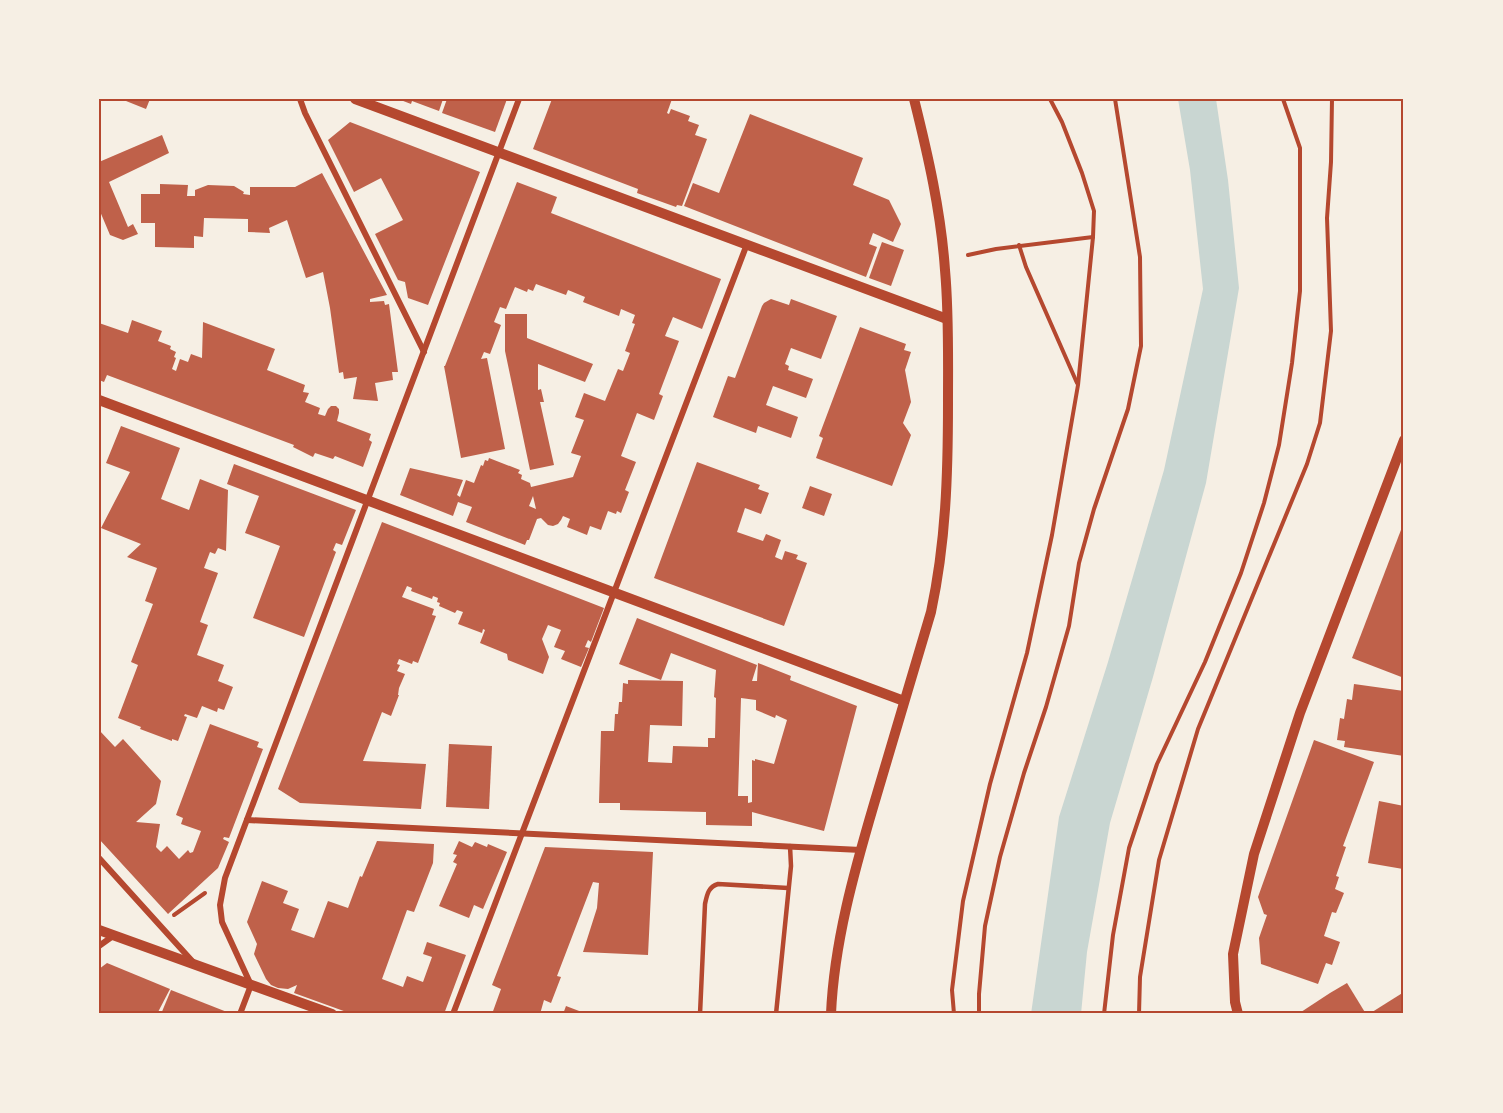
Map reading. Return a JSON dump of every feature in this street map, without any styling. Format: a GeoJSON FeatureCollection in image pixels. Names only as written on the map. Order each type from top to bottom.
{"type":"FeatureCollection","features":[{"type":"Feature","properties":{"kind":"street"},"geometry":{"type":"LineString","coordinates":[[300,99],[424,352]]}},
{"type":"Feature","properties":{"kind":"street"},"geometry":{"type":"LineString","coordinates":[[355,99],[948,319]]}},
{"type":"Feature","properties":{"kind":"street"},"geometry":{"type":"LineString","coordinates":[[240,1014],[251,985],[222,922],[220,905],[225,878],[519,99]]}},
{"type":"Feature","properties":{"kind":"street"},"geometry":{"type":"LineString","coordinates":[[831,1014],[835,965],[861,850],[931,612],[944,531],[948,431],[948,319],[945,268],[932,176],[914,99]]}},
{"type":"Feature","properties":{"kind":"street"},"geometry":{"type":"LineString","coordinates":[[453,1014],[747,244]]}},
{"type":"Feature","properties":{"kind":"street"},"geometry":{"type":"LineString","coordinates":[[99,400],[904,701]]}},
{"type":"Feature","properties":{"kind":"street"},"geometry":{"type":"LineString","coordinates":[[1238,1014],[1235,1002],[1233,954],[1254,854],[1300,713],[1404,441]]}},
{"type":"Feature","properties":{"kind":"street"},"geometry":{"type":"LineString","coordinates":[[247,820],[861,850]]}},
{"type":"Feature","properties":{"kind":"street"},"geometry":{"type":"LineString","coordinates":[[99,858],[196,964]]}},
{"type":"Feature","properties":{"kind":"street"},"geometry":{"type":"LineString","coordinates":[[99,930],[332,1014]]}},
{"type":"Feature","properties":{"kind":"street"},"geometry":{"type":"LineString","coordinates":[[99,946],[114,935]]}},
{"type":"Feature","properties":{"kind":"lane"},"geometry":{"type":"LineString","coordinates":[[776,1014],[791,866],[790,846]]}},
{"type":"Feature","properties":{"kind":"lane"},"geometry":{"type":"LineString","coordinates":[[700,1014],[705,904],[710,889],[718,884],[788,888]]}},
{"type":"Feature","properties":{"kind":"path"},"geometry":{"type":"LineString","coordinates":[[954,1014],[952,990],[963,901],[990,784],[1029,642],[1052,535],[1078,385],[1094,237],[1094,211],[1082,173],[1062,122],[1050,99]]}},
{"type":"Feature","properties":{"kind":"path"},"geometry":{"type":"LineString","coordinates":[[979,1014],[985,926],[1000,857],[1069,626],[1079,562],[1094,509],[1128,409],[1141,346],[1140,257],[1115,99]]}},
{"type":"Feature","properties":{"kind":"path"},"geometry":{"type":"LineString","coordinates":[[1104,1014],[1113,935],[1129,848],[1157,764],[1205,662],[1241,573],[1264,503],[1279,445],[1292,363],[1300,291],[1300,148],[1283,99]]}},
{"type":"Feature","properties":{"kind":"path"},"geometry":{"type":"LineString","coordinates":[[1139,1014],[1140,977],[1159,860],[1198,729],[1307,464],[1320,423],[1331,331],[1327,218],[1332,99]]}},
{"type":"Feature","properties":{"kind":"path"},"geometry":{"type":"LineString","coordinates":[[968,255],[1019,245],[1094,237]]}},
{"type":"Feature","properties":{"kind":"path"},"geometry":{"type":"LineString","coordinates":[[1019,245],[1026,267],[1078,385]]}},
{"type":"Feature","properties":{"kind":"path"},"geometry":{"type":"LineString","coordinates":[[158,923],[171,917],[225,878]]}},
{"type":"Feature","properties":{"kind":"shaded area"},"geometry":{"type":"Polygon","coordinates":[[[1178,99],[1216,99],[1228,180],[1239,288],[1206,483],[1110,823],[1087,952],[1081,1014],[1031,1014],[1059,817],[1108,662],[1164,470],[1203,289],[1190,170],[1178,99]]]}},
{"type":"Feature","properties":{"kind":"building"},"geometry":{"type":"Polygon","coordinates":[[[121,99],[150,99],[146,109],[121,99]]]}},
{"type":"Feature","properties":{"kind":"building"},"geometry":{"type":"Polygon","coordinates":[[[398,99],[443,99],[439,111],[412,101],[411,104],[398,99]]]}},
{"type":"Feature","properties":{"kind":"building"},"geometry":{"type":"Polygon","coordinates":[[[447,99],[507,99],[495,132],[442,113],[447,99]]]}},
{"type":"Feature","properties":{"kind":"building"},"geometry":{"type":"Polygon","coordinates":[[[552,99],[672,99],[667,113],[669,114],[671,109],[690,116],[688,121],[699,125],[695,135],[707,139],[682,206],[677,205],[676,207],[637,193],[638,189],[533,149],[552,99]]]}},
{"type":"Feature","properties":{"kind":"building"},"geometry":{"type":"Polygon","coordinates":[[[750,114],[863,158],[853,185],[889,200],[901,224],[893,242],[873,233],[869,244],[877,247],[866,277],[684,206],[693,183],[719,193],[750,114]]]}},
{"type":"Feature","properties":{"kind":"building"},"geometry":{"type":"Polygon","coordinates":[[[350,122],[480,172],[428,305],[408,298],[405,282],[398,280],[375,234],[403,220],[381,178],[354,192],[328,140],[350,122]]]}},
{"type":"Feature","properties":{"kind":"building"},"geometry":{"type":"Polygon","coordinates":[[[162,135],[169,153],[109,182],[128,227],[133,224],[138,234],[123,240],[110,235],[99,209],[99,162],[162,135]]]}},
{"type":"Feature","properties":{"kind":"building"},"geometry":{"type":"Polygon","coordinates":[[[322,173],[387,295],[370,299],[370,302],[384,301],[385,305],[389,304],[398,372],[392,372],[393,380],[375,383],[378,401],[353,399],[357,377],[344,379],[343,372],[339,373],[323,272],[306,278],[287,220],[269,228],[270,233],[248,232],[248,219],[204,218],[203,237],[194,236],[194,248],[155,247],[155,223],[141,223],[141,194],[160,194],[160,184],[188,185],[187,196],[195,196],[195,190],[208,185],[234,186],[244,192],[243,194],[250,195],[250,187],[295,187],[322,173]]]}},
{"type":"Feature","properties":{"kind":"building"},"geometry":{"type":"Polygon","coordinates":[[[517,182],[557,197],[551,213],[721,279],[702,329],[673,317],[665,336],[679,341],[659,394],[663,396],[654,420],[637,413],[621,456],[636,462],[625,490],[629,492],[621,513],[608,511],[601,530],[590,526],[587,535],[567,527],[570,519],[563,516],[558,524],[553,526],[548,525],[541,518],[537,519],[525,545],[466,522],[472,507],[458,502],[453,516],[400,495],[410,468],[463,480],[457,495],[460,497],[466,480],[474,483],[481,465],[483,466],[485,460],[488,461],[489,458],[520,470],[518,473],[522,475],[521,479],[530,483],[531,487],[573,477],[581,456],[571,453],[584,420],[575,417],[584,393],[605,401],[618,369],[623,371],[630,353],[625,351],[635,324],[632,323],[635,315],[621,309],[619,316],[583,302],[585,297],[568,290],[566,295],[536,284],[533,291],[528,289],[527,292],[515,287],[506,309],[500,307],[494,322],[501,325],[490,354],[484,352],[481,359],[487,358],[505,449],[461,458],[445,366],[517,182]],[[533,496],[529,506],[536,509],[533,496]]]}},
{"type":"Feature","properties":{"kind":"building"},"geometry":{"type":"Polygon","coordinates":[[[882,242],[904,250],[891,286],[869,278],[882,242]]]}},
{"type":"Feature","properties":{"kind":"building"},"geometry":{"type":"Polygon","coordinates":[[[771,299],[789,305],[791,299],[837,316],[821,359],[791,348],[785,364],[789,366],[788,370],[813,379],[806,398],[773,386],[766,405],[798,417],[791,438],[758,426],[756,433],[713,417],[728,376],[735,378],[762,306],[771,299]]]}},
{"type":"Feature","properties":{"kind":"building"},"geometry":{"type":"Polygon","coordinates":[[[505,314],[527,314],[527,338],[593,364],[585,382],[538,364],[538,390],[541,389],[544,402],[540,402],[554,465],[530,470],[505,351],[505,314]]]}},
{"type":"Feature","properties":{"kind":"building"},"geometry":{"type":"Polygon","coordinates":[[[132,320],[162,331],[158,341],[171,346],[170,349],[176,352],[172,369],[176,371],[180,359],[188,362],[191,354],[202,358],[203,322],[275,349],[267,370],[305,385],[303,392],[309,393],[305,402],[320,408],[318,414],[325,416],[331,406],[336,406],[339,409],[337,421],[371,434],[369,440],[372,442],[363,467],[335,456],[333,459],[315,453],[313,457],[293,447],[294,445],[107,375],[104,382],[99,380],[99,323],[128,333],[132,320]]]}},
{"type":"Feature","properties":{"kind":"building"},"geometry":{"type":"Polygon","coordinates":[[[860,327],[906,344],[904,350],[911,352],[905,370],[911,402],[903,423],[911,435],[892,486],[816,458],[823,438],[819,436],[860,327]]]}},
{"type":"Feature","properties":{"kind":"building"},"geometry":{"type":"Polygon","coordinates":[[[121,426],[180,448],[161,499],[189,510],[200,479],[228,490],[226,551],[218,548],[215,554],[210,552],[204,568],[218,573],[200,622],[208,625],[197,655],[224,665],[218,681],[233,687],[224,710],[218,708],[217,712],[202,706],[197,718],[185,714],[184,716],[187,717],[178,741],[172,739],[172,741],[140,729],[141,727],[118,718],[138,665],[131,662],[153,604],[145,601],[157,568],[127,557],[141,544],[101,528],[130,472],[106,463],[121,426]]]}},
{"type":"Feature","properties":{"kind":"building"},"geometry":{"type":"Polygon","coordinates":[[[697,462],[760,485],[758,489],[769,493],[761,514],[745,508],[737,532],[763,541],[766,534],[781,540],[775,557],[782,560],[785,551],[798,555],[796,559],[807,563],[784,626],[654,578],[697,462]]]}},
{"type":"Feature","properties":{"kind":"building"},"geometry":{"type":"Polygon","coordinates":[[[234,464],[356,510],[342,545],[336,543],[333,550],[336,552],[304,637],[253,618],[280,546],[245,533],[259,496],[227,484],[234,464]]]}},
{"type":"Feature","properties":{"kind":"building"},"geometry":{"type":"Polygon","coordinates":[[[810,486],[832,494],[824,516],[802,508],[810,486]]]}},
{"type":"Feature","properties":{"kind":"building"},"geometry":{"type":"Polygon","coordinates":[[[382,522],[604,608],[591,642],[588,640],[585,647],[589,648],[581,667],[561,659],[565,651],[554,647],[561,630],[548,625],[542,639],[549,657],[543,674],[508,660],[507,654],[480,643],[485,630],[483,629],[482,633],[458,624],[463,612],[457,610],[455,613],[439,606],[438,598],[433,596],[432,599],[411,591],[412,588],[407,586],[402,597],[434,609],[432,615],[436,616],[418,663],[413,661],[412,664],[399,659],[397,664],[400,665],[397,671],[405,674],[399,688],[399,695],[391,716],[382,712],[363,761],[426,764],[421,809],[300,803],[278,789],[382,522]]]}},
{"type":"Feature","properties":{"kind":"building"},"geometry":{"type":"Polygon","coordinates":[[[1404,522],[1404,678],[1352,658],[1404,522]]]}},
{"type":"Feature","properties":{"kind":"building"},"geometry":{"type":"Polygon","coordinates":[[[637,618],[757,665],[752,681],[757,681],[758,663],[791,676],[790,680],[857,706],[824,831],[752,812],[752,826],[706,825],[706,812],[620,810],[620,803],[599,803],[601,731],[614,731],[615,714],[618,714],[619,702],[622,702],[623,683],[628,684],[628,680],[683,681],[682,726],[650,725],[648,762],[672,763],[673,746],[708,747],[708,738],[715,738],[716,670],[671,653],[661,680],[619,664],[637,618]],[[741,698],[738,796],[748,796],[748,803],[752,802],[752,760],[774,764],[787,720],[756,710],[756,700],[741,698]]]}},
{"type":"Feature","properties":{"kind":"building"},"geometry":{"type":"Polygon","coordinates":[[[1354,684],[1404,691],[1404,756],[1344,747],[1345,741],[1337,740],[1340,718],[1344,719],[1347,699],[1352,700],[1354,684]]]}},
{"type":"Feature","properties":{"kind":"building"},"geometry":{"type":"Polygon","coordinates":[[[210,724],[259,742],[257,747],[263,749],[229,838],[224,837],[223,839],[229,842],[218,868],[168,914],[99,839],[99,730],[115,747],[123,739],[161,781],[156,804],[136,822],[160,824],[156,847],[161,852],[167,846],[179,859],[188,850],[190,853],[193,852],[201,831],[181,824],[183,818],[176,815],[210,724]]]}},
{"type":"Feature","properties":{"kind":"building"},"geometry":{"type":"Polygon","coordinates":[[[1314,740],[1374,762],[1343,846],[1346,847],[1336,876],[1339,877],[1335,889],[1344,893],[1336,913],[1332,912],[1324,936],[1340,942],[1332,965],[1326,963],[1318,984],[1261,964],[1259,938],[1267,915],[1264,914],[1258,897],[1314,740]]]}},
{"type":"Feature","properties":{"kind":"building"},"geometry":{"type":"Polygon","coordinates":[[[449,744],[492,746],[489,809],[446,807],[449,744]]]}},
{"type":"Feature","properties":{"kind":"building"},"geometry":{"type":"Polygon","coordinates":[[[1379,801],[1404,806],[1403,869],[1368,863],[1379,801]]]}},
{"type":"Feature","properties":{"kind":"building"},"geometry":{"type":"Polygon","coordinates":[[[377,841],[434,844],[433,863],[414,912],[407,910],[382,979],[403,987],[407,976],[423,982],[432,957],[423,954],[427,942],[466,955],[444,1014],[352,1014],[294,993],[297,985],[288,989],[271,985],[254,954],[257,944],[247,922],[262,881],[288,891],[283,903],[299,909],[291,930],[314,938],[328,901],[348,908],[377,841]]]}},
{"type":"Feature","properties":{"kind":"building"},"geometry":{"type":"Polygon","coordinates":[[[459,841],[472,847],[475,842],[487,847],[488,844],[507,852],[483,909],[474,905],[469,918],[439,906],[457,864],[453,862],[457,855],[453,854],[459,841]]]}},
{"type":"Feature","properties":{"kind":"building"},"geometry":{"type":"Polygon","coordinates":[[[545,847],[653,852],[648,955],[583,952],[597,908],[599,883],[593,882],[557,976],[561,977],[551,1003],[544,1000],[540,1014],[492,1014],[501,989],[492,985],[545,847]]]}},
{"type":"Feature","properties":{"kind":"building"},"geometry":{"type":"Polygon","coordinates":[[[107,963],[170,989],[157,1014],[99,1014],[99,969],[107,963]]]}},
{"type":"Feature","properties":{"kind":"building"},"geometry":{"type":"Polygon","coordinates":[[[1347,983],[1366,1014],[1298,1014],[1330,993],[1347,983]]]}},
{"type":"Feature","properties":{"kind":"building"},"geometry":{"type":"Polygon","coordinates":[[[171,990],[227,1012],[227,1014],[161,1014],[171,990]]]}},
{"type":"Feature","properties":{"kind":"building"},"geometry":{"type":"Polygon","coordinates":[[[1404,992],[1404,1014],[1369,1014],[1404,992]]]}},
{"type":"Feature","properties":{"kind":"building"},"geometry":{"type":"Polygon","coordinates":[[[566,1006],[587,1014],[563,1014],[566,1006]]]}}]}
